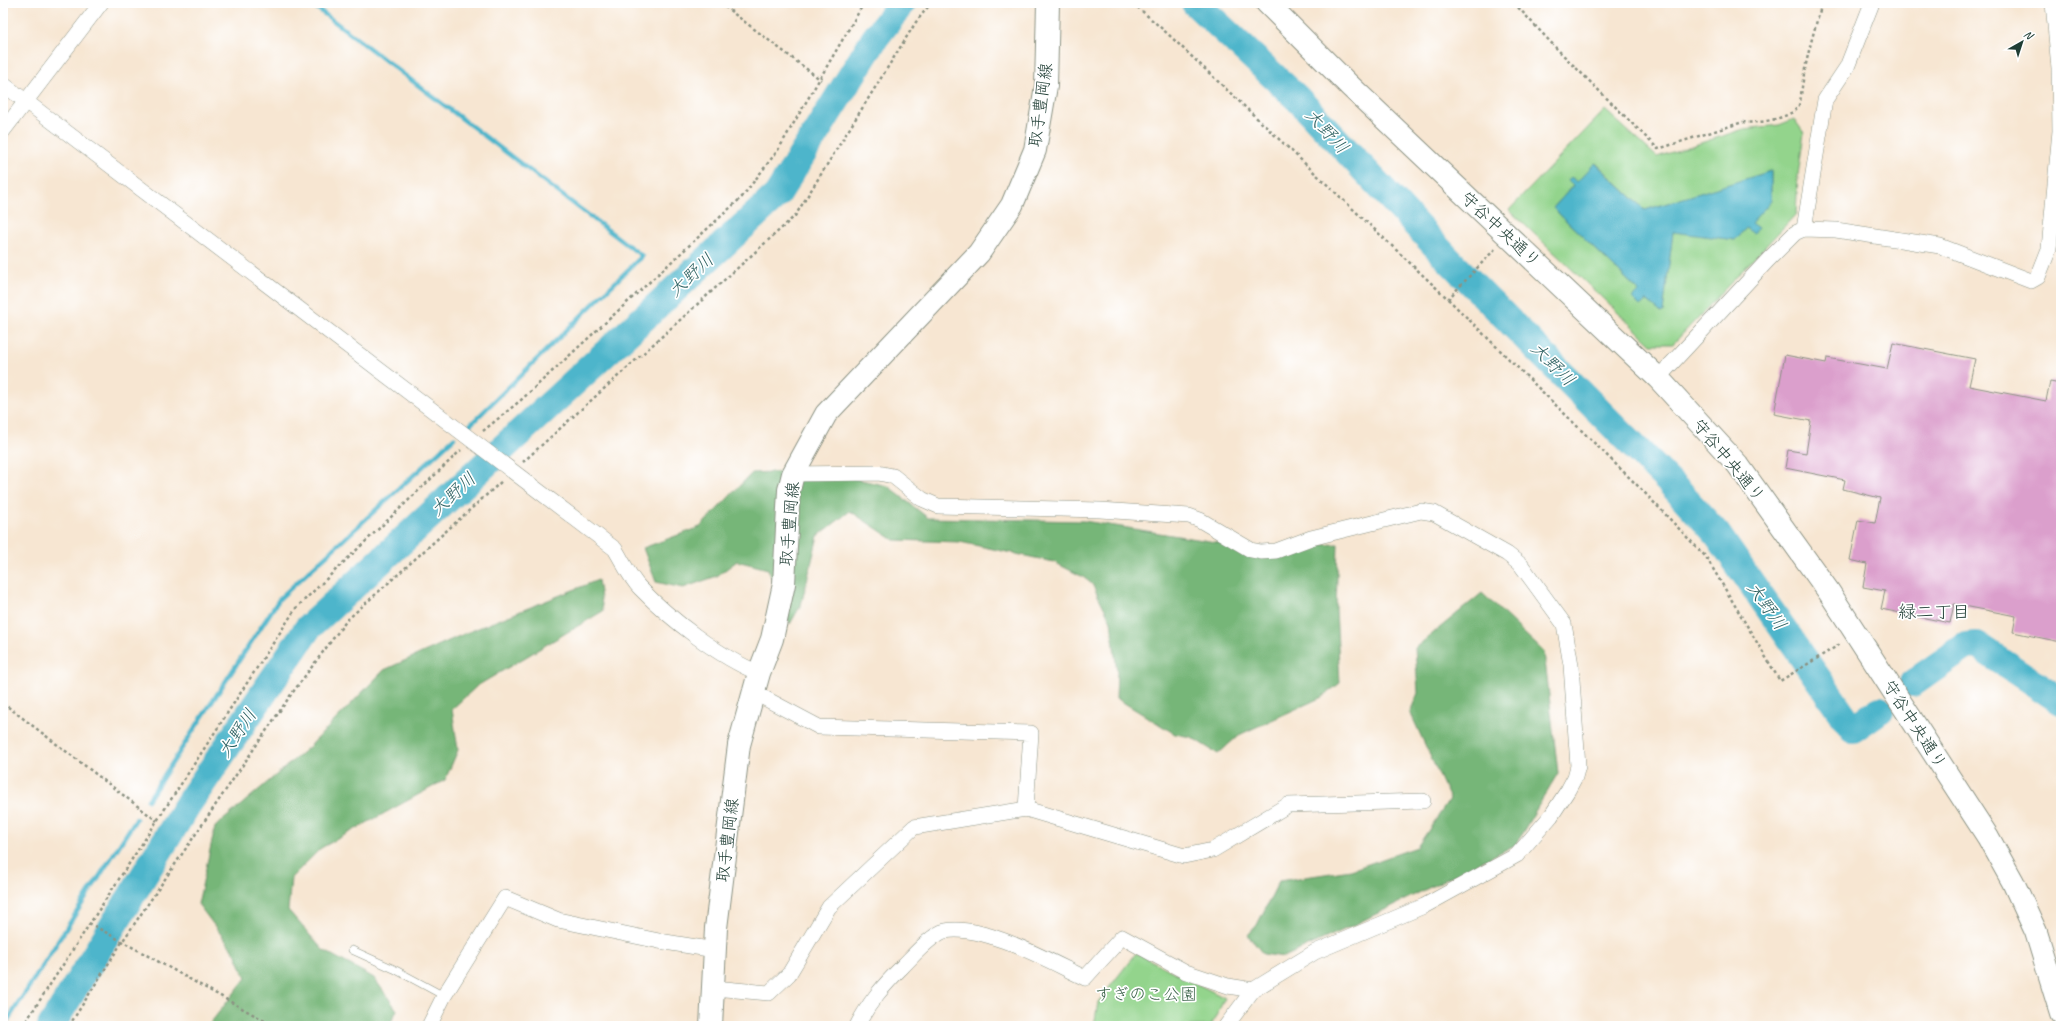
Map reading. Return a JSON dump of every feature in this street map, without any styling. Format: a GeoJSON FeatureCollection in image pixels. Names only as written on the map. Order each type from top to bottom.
{"type":"FeatureCollection","features":[{"type":"Feature","properties":{"kind":"main road","name":"取手豊岡線"},"geometry":{"type":"LineString","coordinates":[[711,1026],[716,928],[739,745],[757,683],[772,639],[784,584],[789,490],[793,474],[826,414],[979,253],[1012,205],[1035,150],[1046,86],[1048,3]]}},
{"type":"Feature","properties":{"kind":"main road","name":"守谷中央通り"},"geometry":{"type":"LineString","coordinates":[[1267,3],[1350,86],[1658,378],[1738,465],[1820,579],[1988,837],[2013,882],[2036,932],[2061,1013]]}},
{"type":"Feature","properties":{"kind":"street"},"geometry":{"type":"LineString","coordinates":[[3,131],[101,3]]}},
{"type":"Feature","properties":{"kind":"street"},"geometry":{"type":"LineString","coordinates":[[1804,229],[1825,100],[1847,67],[1872,3]]}},
{"type":"Feature","properties":{"kind":"street"},"geometry":{"type":"LineString","coordinates":[[1658,378],[1768,260],[1795,233],[1804,229],[1836,230],[1940,246],[2031,281],[2038,277],[2048,249],[2060,132],[2059,68],[2053,3]]}},
{"type":"Feature","properties":{"kind":"street"},"geometry":{"type":"LineString","coordinates":[[3,84],[615,549],[639,587],[681,624],[740,665],[757,683],[819,727],[1031,733],[1026,809]]}},
{"type":"Feature","properties":{"kind":"street"},"geometry":{"type":"LineString","coordinates":[[793,474],[878,473],[893,476],[922,499],[938,506],[1100,510],[1189,516],[1200,520],[1251,550],[1261,552],[1276,551],[1311,538],[1421,511],[1434,513],[1507,554],[1521,565],[1564,624],[1571,665],[1578,766],[1576,777],[1568,790],[1551,816],[1517,855],[1424,906],[1315,952],[1253,990],[1226,1026]]}},
{"type":"Feature","properties":{"kind":"street"},"geometry":{"type":"LineString","coordinates":[[714,988],[769,993],[789,974],[829,907],[914,827],[1026,809],[1184,856],[1213,850],[1288,805],[1423,801]]}},
{"type":"Feature","properties":{"kind":"street"},"geometry":{"type":"LineString","coordinates":[[429,1026],[444,996],[505,898],[558,920],[659,941],[715,950]]}},
{"type":"Feature","properties":{"kind":"street"},"geometry":{"type":"LineString","coordinates":[[857,1026],[876,993],[919,950],[944,931],[968,930],[995,937],[1085,978],[1122,937],[1186,972],[1228,986],[1253,990]]}},
{"type":"Feature","properties":{"kind":"lane"},"geometry":{"type":"LineString","coordinates":[[352,950],[394,969],[444,996]]}},
{"type":"Feature","properties":{"kind":"path"},"geometry":{"type":"LineString","coordinates":[[720,3],[821,80]]}},
{"type":"Feature","properties":{"kind":"path"},"geometry":{"type":"LineString","coordinates":[[23,1026],[296,608],[471,440],[521,400],[742,197],[778,150],[821,80],[864,3]]}},
{"type":"Feature","properties":{"kind":"path"},"geometry":{"type":"LineString","coordinates":[[69,1026],[122,942],[290,696],[347,620],[795,216],[916,22],[931,3]]}},
{"type":"Feature","properties":{"kind":"path"},"geometry":{"type":"LineString","coordinates":[[1133,3],[1169,35],[1448,299],[1643,491],[1706,557],[1780,681],[1829,651]]}},
{"type":"Feature","properties":{"kind":"path"},"geometry":{"type":"LineString","coordinates":[[1514,3],[1557,49],[1658,149],[1743,122],[1751,123],[1776,119],[1794,111],[1799,106],[1804,70],[1822,3]]}},
{"type":"Feature","properties":{"kind":"path"},"geometry":{"type":"LineString","coordinates":[[1448,299],[1508,236]]}},
{"type":"Feature","properties":{"kind":"path"},"geometry":{"type":"LineString","coordinates":[[3,703],[157,821]]}},
{"type":"Feature","properties":{"kind":"path"},"geometry":{"type":"LineString","coordinates":[[89,923],[274,1026]]}},
{"type":"Feature","properties":{"kind":"green space"},"geometry":{"type":"Polygon","coordinates":[[[1605,110],[1657,157],[1744,129],[1779,125],[1794,119],[1804,133],[1798,175],[1796,214],[1673,344],[1651,344],[1509,210],[1605,110]],[[1596,163],[1577,182],[1572,178],[1573,186],[1553,208],[1639,291],[1632,298],[1646,300],[1663,312],[1673,231],[1735,240],[1771,201],[1771,172],[1645,210],[1596,163]]]}},
{"type":"Feature","properties":{"kind":"green space"},"geometry":{"type":"Polygon","coordinates":[[[816,470],[888,486],[928,518],[1084,521],[1253,548],[1338,544],[1336,610],[1340,683],[1322,697],[1239,735],[1218,754],[1191,737],[1175,734],[1116,698],[1117,672],[1111,621],[1092,584],[1083,577],[1054,562],[960,542],[894,540],[850,511],[818,536],[801,605],[790,624],[768,569],[737,561],[717,576],[683,588],[656,582],[643,548],[700,527],[752,473],[816,470]]]}},
{"type":"Feature","properties":{"kind":"green space"},"geometry":{"type":"Polygon","coordinates":[[[598,580],[603,611],[477,686],[452,709],[458,750],[445,780],[321,848],[291,878],[288,910],[323,950],[374,978],[397,1010],[389,1026],[208,1026],[246,978],[235,953],[198,904],[215,827],[309,747],[384,670],[466,633],[598,580]]]}},
{"type":"Feature","properties":{"kind":"green space"},"geometry":{"type":"Polygon","coordinates":[[[1482,593],[1544,652],[1558,773],[1515,845],[1350,927],[1284,957],[1263,954],[1248,935],[1257,925],[1279,881],[1351,870],[1417,847],[1450,799],[1410,712],[1418,693],[1415,648],[1482,593]]]}},
{"type":"Feature","properties":{"kind":"green space","name":"すぎのこ公園"},"geometry":{"type":"Polygon","coordinates":[[[1136,953],[1225,998],[1211,1026],[1094,1026],[1098,1002],[1136,953]]]}},
{"type":"Feature","properties":{"kind":"water"},"geometry":{"type":"Polygon","coordinates":[[[1595,163],[1645,210],[1771,171],[1771,201],[1751,223],[1758,228],[1754,233],[1746,228],[1735,240],[1673,232],[1663,312],[1661,313],[1647,300],[1640,306],[1632,298],[1639,291],[1553,208],[1573,186],[1568,181],[1571,177],[1577,182],[1595,163]]]}},
{"type":"Feature","properties":{"kind":"building"},"geometry":{"type":"Polygon","coordinates":[[[1893,343],[1975,359],[1969,386],[2046,401],[2050,381],[2061,383],[2061,642],[2013,632],[2016,616],[1954,604],[1950,623],[1881,609],[1885,591],[1863,587],[1867,564],[1850,560],[1858,520],[1875,523],[1880,498],[1843,489],[1845,480],[1785,468],[1788,450],[1806,453],[1811,421],[1774,414],[1785,355],[1826,363],[1827,358],[1887,369],[1893,343]]]}},
{"type":"Feature","properties":{"kind":"waterway"},"geometry":{"type":"LineString","coordinates":[[310,3],[642,256],[470,425]]}},
{"type":"Feature","properties":{"kind":"waterway","name":"大野川"},"geometry":{"type":"LineString","coordinates":[[51,1026],[188,804],[308,628],[777,195],[875,38],[902,3]]}},
{"type":"Feature","properties":{"kind":"waterway","name":"大野川"},"geometry":{"type":"LineString","coordinates":[[1195,3],[1298,99],[1448,259],[1676,489],[1717,534],[1853,729],[1880,710]]}},
{"type":"Feature","properties":{"kind":"waterway"},"geometry":{"type":"LineString","coordinates":[[148,800],[280,598],[454,438]]}},
{"type":"Feature","properties":{"kind":"waterway","name":"大野川"},"geometry":{"type":"LineString","coordinates":[[1913,683],[1966,646],[1977,645],[2061,701]]}},
{"type":"Feature","properties":{"kind":"waterway"},"geometry":{"type":"LineString","coordinates":[[4,1026],[136,819]]}},
{"type":"Feature","properties":{"kind":"district","name":"緑二丁目"},"geometry":{"type":"Point","coordinates":[1934,612]}}]}
